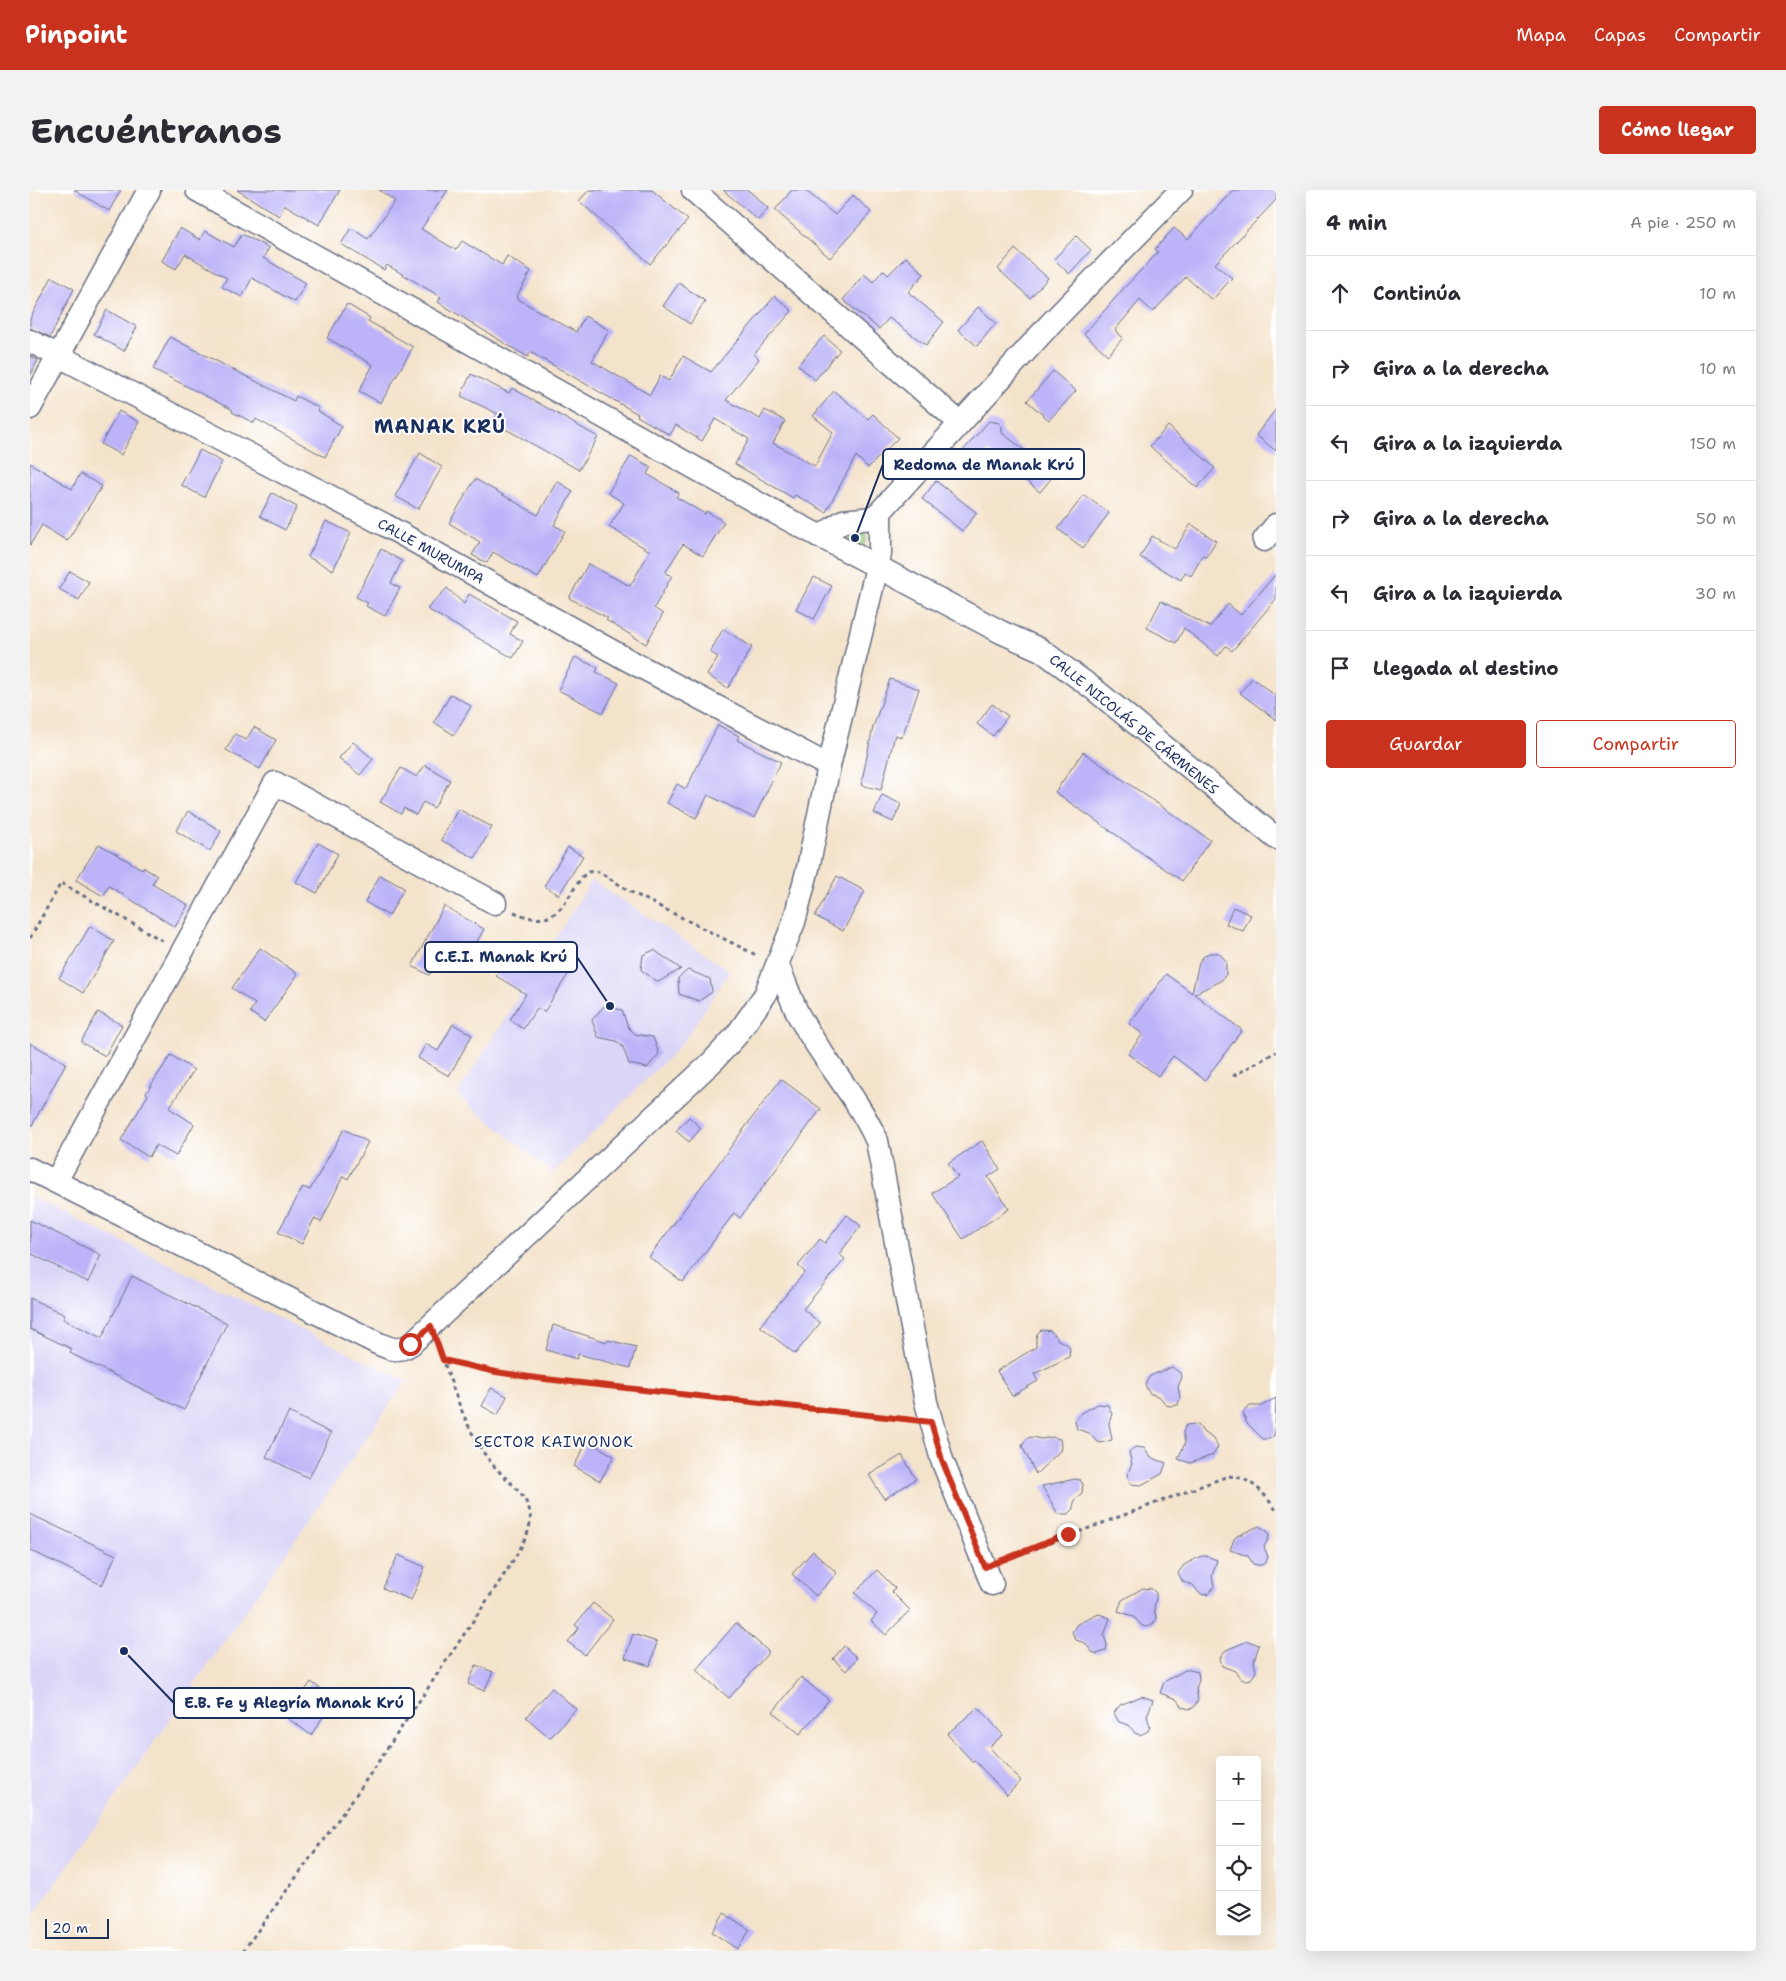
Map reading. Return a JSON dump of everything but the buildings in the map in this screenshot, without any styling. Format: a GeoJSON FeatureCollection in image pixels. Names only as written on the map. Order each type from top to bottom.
{"type":"FeatureCollection","features":[{"type":"Feature","properties":{"kind":"street"},"geometry":{"type":"LineString","coordinates":[[30,408],[149,190]]}},
{"type":"Feature","properties":{"kind":"street","name":"CALLE NICOLÁS DE CÁRMENES"},"geometry":{"type":"LineString","coordinates":[[197,190],[772,511],[877,567],[1041,650],[1071,671],[1276,838]]}},
{"type":"Feature","properties":{"kind":"street"},"geometry":{"type":"LineString","coordinates":[[693,190],[960,423]]}},
{"type":"Feature","properties":{"kind":"street"},"geometry":{"type":"LineString","coordinates":[[820,537],[844,521],[872,518],[880,512],[1052,322],[1181,190]]}},
{"type":"Feature","properties":{"kind":"street","name":"CALLE MURUMPA"},"geometry":{"type":"LineString","coordinates":[[30,341],[385,525],[628,660],[829,766]]}},
{"type":"Feature","properties":{"kind":"street"},"geometry":{"type":"LineString","coordinates":[[30,1169],[389,1348],[403,1349],[431,1326],[713,1061],[751,1016],[765,995],[794,922],[808,868],[829,766],[877,567],[880,547],[880,512]]}},
{"type":"Feature","properties":{"kind":"street"},"geometry":{"type":"LineString","coordinates":[[56,1181],[275,783],[495,904]]}},
{"type":"Feature","properties":{"kind":"street"},"geometry":{"type":"LineString","coordinates":[[778,966],[799,1016],[870,1124],[876,1141],[931,1422],[942,1460],[988,1575]]}},
{"type":"Feature","properties":{"kind":"path"},"geometry":{"type":"LineString","coordinates":[[495,904],[535,919],[548,918],[556,915],[582,877],[588,872],[596,872],[631,892],[778,966]]}},
{"type":"Feature","properties":{"kind":"path"},"geometry":{"type":"LineString","coordinates":[[30,938],[62,883],[182,952]]}},
{"type":"Feature","properties":{"kind":"path"},"geometry":{"type":"LineString","coordinates":[[1233,1076],[1276,1052]]}},
{"type":"Feature","properties":{"kind":"path"},"geometry":{"type":"LineString","coordinates":[[243,1951],[360,1789],[508,1569],[529,1527],[530,1513],[526,1502],[492,1464],[474,1436],[431,1326]]}},
{"type":"Feature","properties":{"kind":"path"},"geometry":{"type":"LineString","coordinates":[[443,1360],[496,1372],[536,1378],[931,1422]]}},
{"type":"Feature","properties":{"kind":"path"},"geometry":{"type":"LineString","coordinates":[[988,1575],[1068,1534],[1228,1476],[1246,1480],[1265,1494],[1276,1510]]}},
{"type":"Feature","properties":{"kind":"shaded area"},"geometry":{"type":"Polygon","coordinates":[[[592,880],[730,971],[684,1041],[553,1173],[457,1095],[592,880]]]}},
{"type":"Feature","properties":{"kind":"shaded area"},"geometry":{"type":"Polygon","coordinates":[[[30,1196],[406,1381],[30,1920],[30,1196]]]}},
{"type":"Feature","properties":{"kind":"green space"},"geometry":{"type":"Polygon","coordinates":[[[862,528],[867,538],[861,548],[843,537],[845,531],[862,528]]]}},
{"type":"Feature","properties":{"kind":"place","name":"Redoma de Manak Krú"},"geometry":{"type":"Point","coordinates":[855,538]}},
{"type":"Feature","properties":{"kind":"place","name":"C.E.I. Manak Krú"},"geometry":{"type":"Point","coordinates":[610,1006]}},
{"type":"Feature","properties":{"kind":"place","name":"E.B. Fe y Alegría Manak Krú"},"geometry":{"type":"Point","coordinates":[124,1651]}},
{"type":"Feature","properties":{"kind":"district","name":"MANAK KRÚ"},"geometry":{"type":"Point","coordinates":[440,426]}},
{"type":"Feature","properties":{"kind":"district","name":"SECTOR KAIWONOK"},"geometry":{"type":"Point","coordinates":[554,1442]}},
{"type":"Feature","properties":{"kind":"route"},"geometry":{"type":"LineString","coordinates":[[410,1344],[431,1326],[443,1360],[496,1372],[931,1422],[942,1460],[985,1567],[1068,1534]]}}]}
